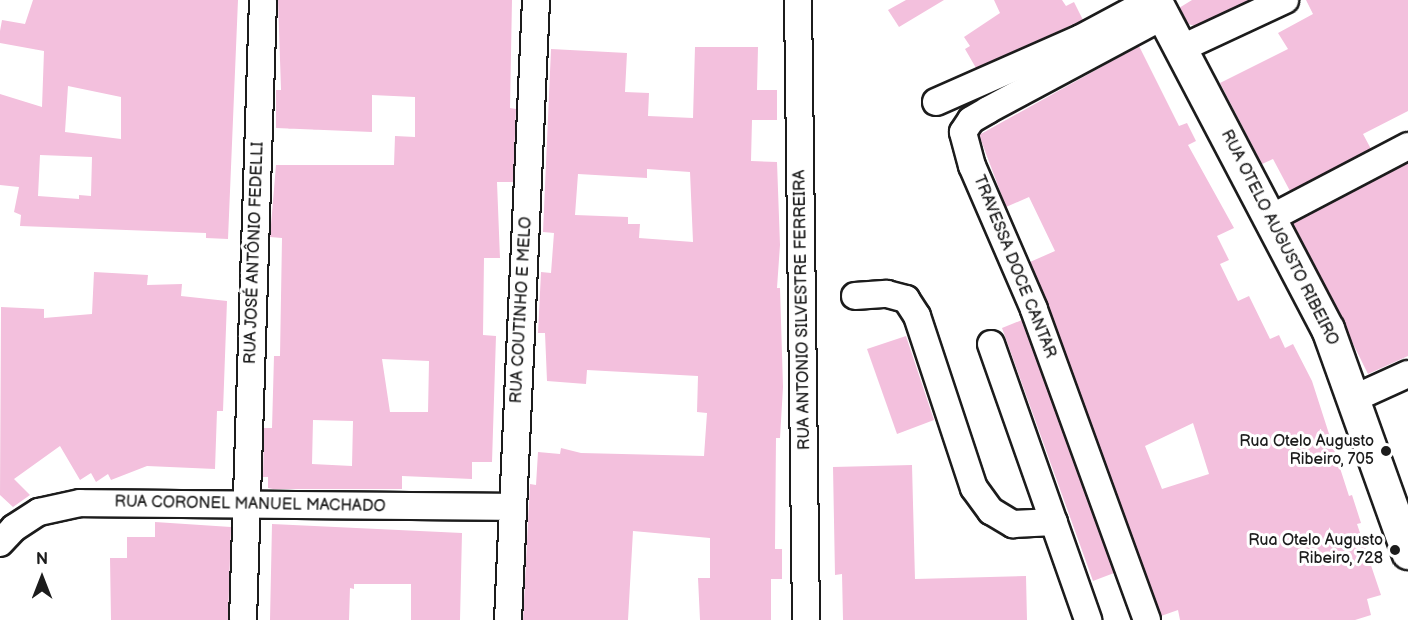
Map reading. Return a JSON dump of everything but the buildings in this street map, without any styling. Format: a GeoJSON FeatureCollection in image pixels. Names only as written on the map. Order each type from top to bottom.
{"type":"FeatureCollection","features":[{"type":"Feature","properties":{"kind":"street","name":"RUA JOSÉ ANTÔNIO FEDELLI"},"geometry":{"type":"LineString","coordinates":[[243,620],[263,0]]}},
{"type":"Feature","properties":{"kind":"street","name":"RUA COUTINHO E MELO"},"geometry":{"type":"LineString","coordinates":[[508,620],[536,0]]}},
{"type":"Feature","properties":{"kind":"street","name":"RUA ANTONIO SILVESTRE FERREIRA"},"geometry":{"type":"LineString","coordinates":[[798,0],[806,620]]}},
{"type":"Feature","properties":{"kind":"street"},"geometry":{"type":"LineString","coordinates":[[1180,49],[1285,0]]}},
{"type":"Feature","properties":{"kind":"street"},"geometry":{"type":"LineString","coordinates":[[936,102],[1157,5]]}},
{"type":"Feature","properties":{"kind":"street","name":"RUA OTELO AUGUSTO RIBEIRO"},"geometry":{"type":"LineString","coordinates":[[1157,5],[1328,329],[1355,398],[1408,552]]}},
{"type":"Feature","properties":{"kind":"street","name":"TRAVESSA DOCE CANTAR"},"geometry":{"type":"LineString","coordinates":[[1147,620],[1034,309],[972,166],[963,132],[971,120],[1157,5]]}},
{"type":"Feature","properties":{"kind":"street"},"geometry":{"type":"LineString","coordinates":[[1269,219],[1408,146]]}},
{"type":"Feature","properties":{"kind":"street"},"geometry":{"type":"LineString","coordinates":[[855,296],[887,294],[906,299],[917,316],[974,488],[991,511],[1013,524],[1054,522]]}},
{"type":"Feature","properties":{"kind":"street"},"geometry":{"type":"LineString","coordinates":[[991,344],[1088,620]]}},
{"type":"Feature","properties":{"kind":"street"},"geometry":{"type":"LineString","coordinates":[[1355,398],[1408,374]]}},
{"type":"Feature","properties":{"kind":"street","name":"RUA CORONEL MANUEL MACHADO"},"geometry":{"type":"LineString","coordinates":[[0,543],[30,518],[64,504],[512,507]]}},
{"type":"Feature","properties":{"kind":"place","name":"Rua Otelo Augusto Ribeiro, 705"},"geometry":{"type":"Point","coordinates":[1386,451]}},
{"type":"Feature","properties":{"kind":"place","name":"Rua Otelo Augusto Ribeiro, 728"},"geometry":{"type":"Point","coordinates":[1395,550]}}]}
